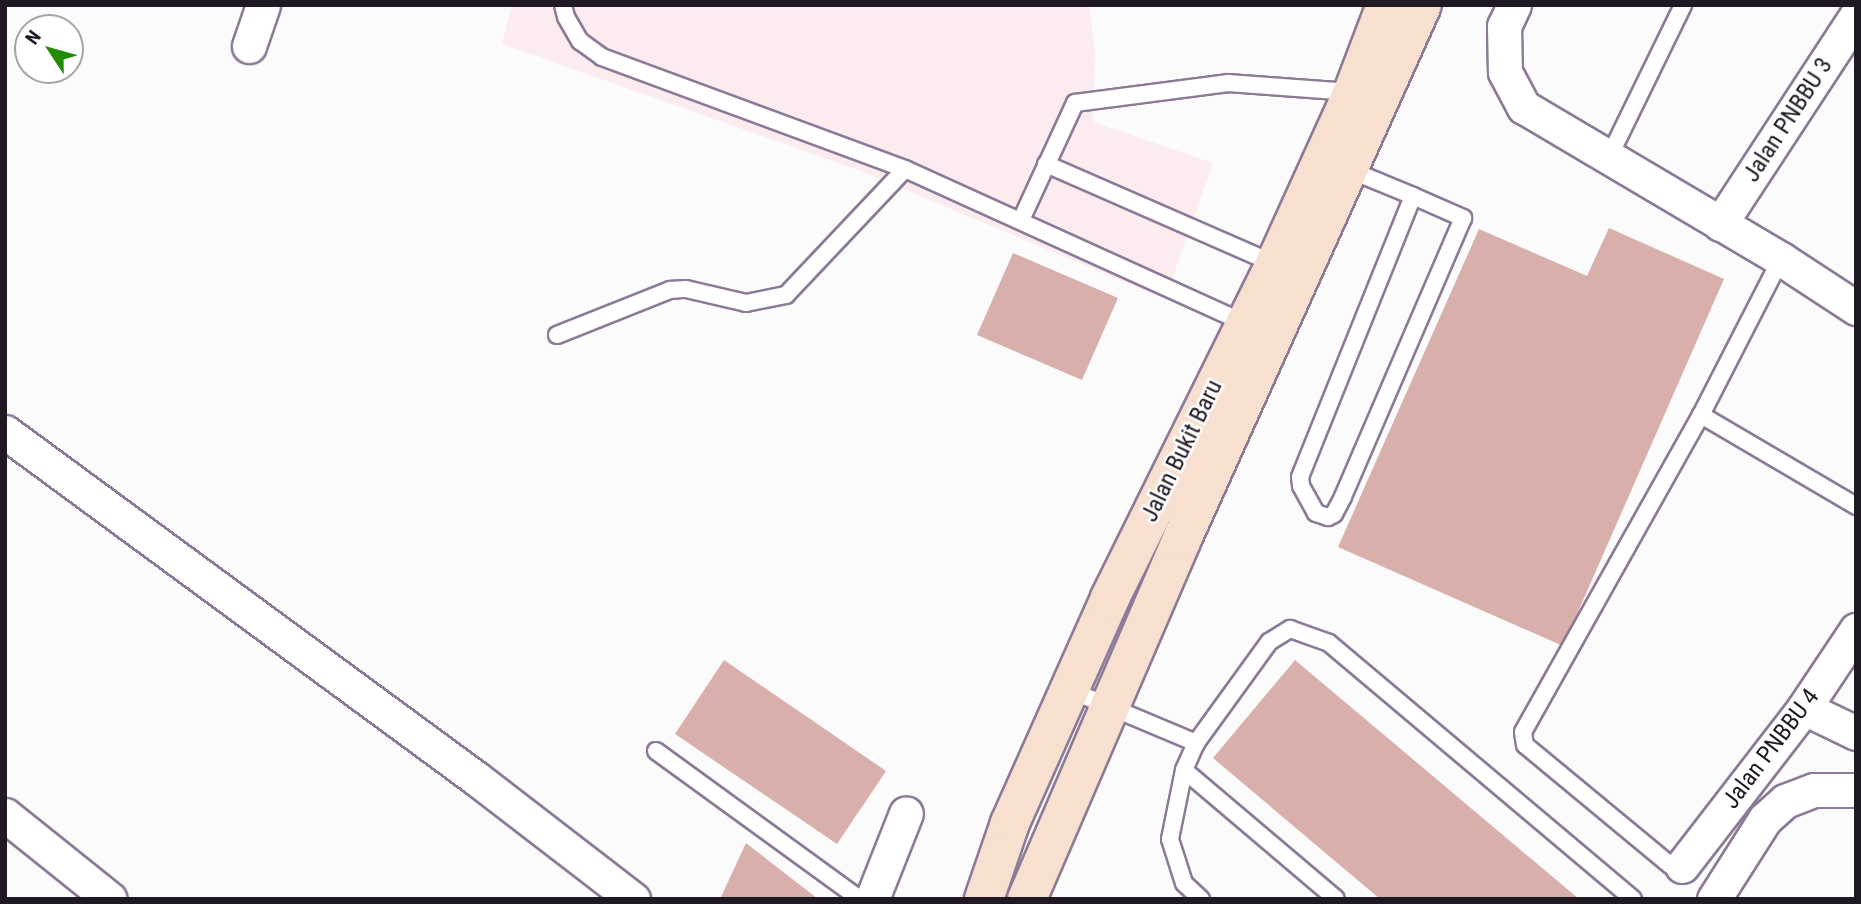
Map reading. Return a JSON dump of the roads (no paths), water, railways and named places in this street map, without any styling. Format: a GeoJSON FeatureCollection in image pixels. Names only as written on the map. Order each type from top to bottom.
{"type":"FeatureCollection","features":[{"type":"Feature","properties":{"kind":"main road","name":"Jalan Bukit Baru"},"geometry":{"type":"LineString","coordinates":[[985,899],[1010,823],[1111,598],[1275,264],[1353,92],[1387,5]]}},
{"type":"Feature","properties":{"kind":"main road","name":"Jalan Bukit Baru"},"geometry":{"type":"LineString","coordinates":[[1027,899],[1240,407],[1350,170],[1422,5]]}},
{"type":"Feature","properties":{"kind":"street"},"geometry":{"type":"LineString","coordinates":[[248,46],[263,5]]}},
{"type":"Feature","properties":{"kind":"street"},"geometry":{"type":"LineString","coordinates":[[1514,5],[1504,26],[1505,72],[1524,107],[1781,259],[1856,308]]}},
{"type":"Feature","properties":{"kind":"street","name":"Jalan PNBBU 3"},"geometry":{"type":"LineString","coordinates":[[1720,224],[1856,16]]}},
{"type":"Feature","properties":{"kind":"street"},"geometry":{"type":"LineString","coordinates":[[5,432],[466,771],[633,899]]}},
{"type":"Feature","properties":{"kind":"street","name":"Jalan PNBBU 4"},"geometry":{"type":"LineString","coordinates":[[1682,866],[1804,708],[1856,630]]}},
{"type":"Feature","properties":{"kind":"street"},"geometry":{"type":"LineString","coordinates":[[1804,708],[1856,733]]}},
{"type":"Feature","properties":{"kind":"street"},"geometry":{"type":"LineString","coordinates":[[1714,899],[1765,819],[1785,801],[1814,790],[1856,790]]}},
{"type":"Feature","properties":{"kind":"street"},"geometry":{"type":"LineString","coordinates":[[872,899],[906,813]]}},
{"type":"Feature","properties":{"kind":"street"},"geometry":{"type":"LineString","coordinates":[[5,815],[69,884],[110,899]]}},
{"type":"Feature","properties":{"kind":"lane"},"geometry":{"type":"LineString","coordinates":[[563,5],[566,17],[580,41],[602,57],[905,169],[1245,323]]}},
{"type":"Feature","properties":{"kind":"lane"},"geometry":{"type":"LineString","coordinates":[[1609,158],[1683,5]]}},
{"type":"Feature","properties":{"kind":"lane"},"geometry":{"type":"LineString","coordinates":[[1021,220],[1075,103],[1229,83],[1353,92]]}},
{"type":"Feature","properties":{"kind":"lane"},"geometry":{"type":"LineString","coordinates":[[1046,164],[1275,264]]}},
{"type":"Feature","properties":{"kind":"lane"},"geometry":{"type":"LineString","coordinates":[[557,335],[670,290],[686,289],[746,303],[786,295],[905,169]]}},
{"type":"Feature","properties":{"kind":"lane"},"geometry":{"type":"LineString","coordinates":[[1350,170],[1413,196],[1463,218],[1343,498],[1334,514],[1328,517],[1316,513],[1301,486],[1300,477],[1413,196]]}},
{"type":"Feature","properties":{"kind":"lane"},"geometry":{"type":"LineString","coordinates":[[1682,866],[1670,865],[1525,745],[1523,732],[1701,415],[1781,259]]}},
{"type":"Feature","properties":{"kind":"lane"},"geometry":{"type":"LineString","coordinates":[[1701,415],[1856,506]]}},
{"type":"Feature","properties":{"kind":"lane"},"geometry":{"type":"LineString","coordinates":[[1201,899],[1184,883],[1170,839],[1184,770],[1196,743],[1269,642],[1290,629],[1329,643],[1633,899]]}},
{"type":"Feature","properties":{"kind":"lane"},"geometry":{"type":"LineString","coordinates":[[1070,690],[1196,743]]}},
{"type":"Feature","properties":{"kind":"lane"},"geometry":{"type":"LineString","coordinates":[[656,751],[860,899]]}},
{"type":"Feature","properties":{"kind":"lane"},"geometry":{"type":"LineString","coordinates":[[1184,770],[1336,899]]}}]}
